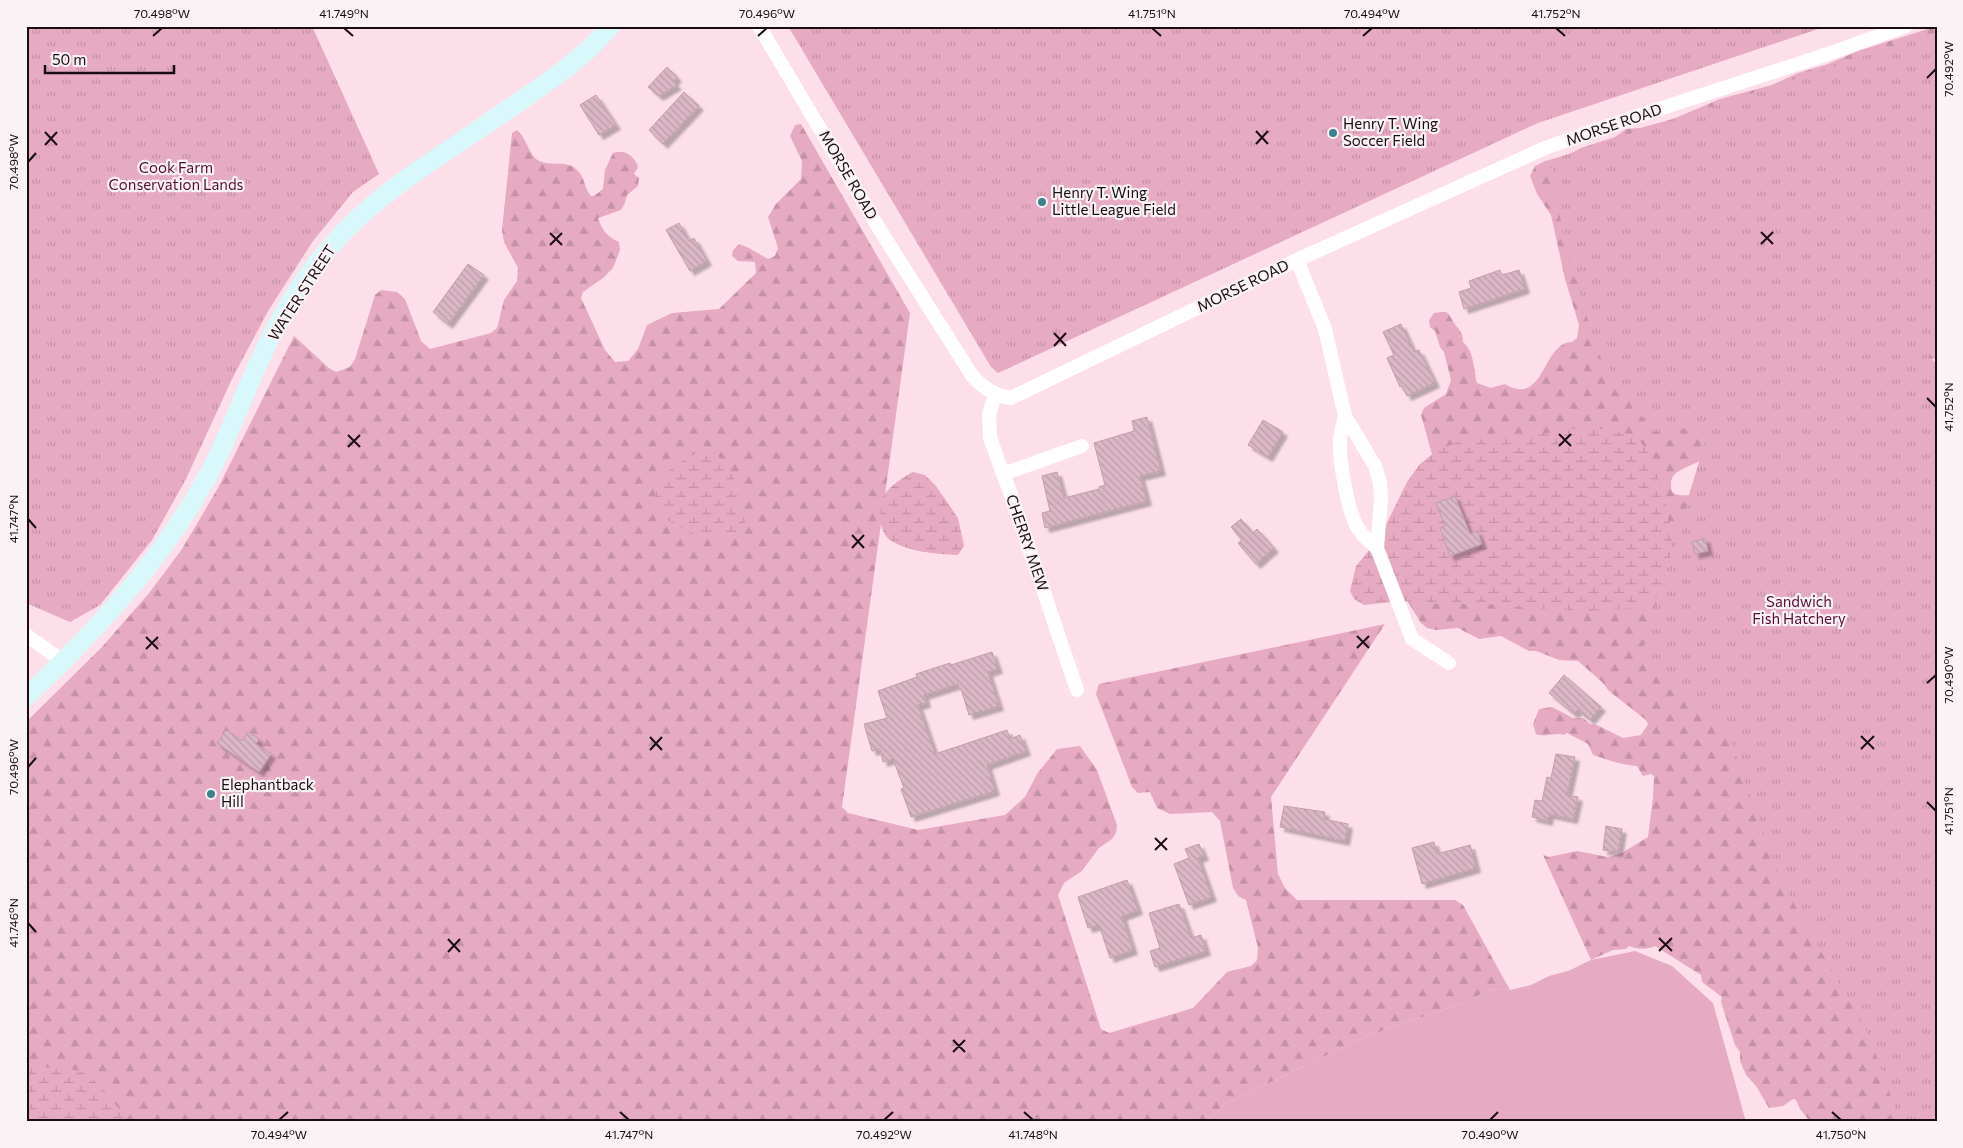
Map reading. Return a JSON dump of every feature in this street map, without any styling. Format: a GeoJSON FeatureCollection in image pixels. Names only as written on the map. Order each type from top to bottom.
{"type":"FeatureCollection","features":[{"type":"Feature","properties":{"kind":"main road","name":"WATER STREET"},"geometry":{"type":"LineString","coordinates":[[26,696],[64,662],[117,605],[150,566],[180,523],[212,468],[271,337],[305,282],[331,246],[360,217],[395,187],[564,70],[589,49],[611,26]]}},
{"type":"Feature","properties":{"kind":"street","name":"MORSE ROAD"},"geometry":{"type":"LineString","coordinates":[[759,26],[880,230],[973,378],[995,394],[1010,398],[1019,396],[1297,260],[1545,148],[1822,56],[1906,26]]}},
{"type":"Feature","properties":{"kind":"street"},"geometry":{"type":"LineString","coordinates":[[1297,260],[1325,330],[1345,416],[1375,466],[1380,483],[1381,500],[1376,548],[1412,638],[1449,663]]}},
{"type":"Feature","properties":{"kind":"street","name":"CHERRY MEW"},"geometry":{"type":"LineString","coordinates":[[995,394],[989,415],[990,438],[1076,690]]}},
{"type":"Feature","properties":{"kind":"street"},"geometry":{"type":"LineString","coordinates":[[1345,416],[1340,441],[1340,454],[1351,511],[1356,525],[1365,538],[1376,548]]}},
{"type":"Feature","properties":{"kind":"street"},"geometry":{"type":"LineString","coordinates":[[1003,474],[1082,446]]}},
{"type":"Feature","properties":{"kind":"street"},"geometry":{"type":"LineString","coordinates":[[26,635],[64,662]]}},
{"type":"Feature","properties":{"kind":"green space","name":"Cook Farm Conservation Lands"},"geometry":{"type":"Polygon","coordinates":[[[26,26],[312,26],[379,174],[353,192],[313,241],[268,311],[232,379],[186,479],[152,540],[100,605],[70,622],[26,603],[26,26]]]}},
{"type":"Feature","properties":{"kind":"green space"},"geometry":{"type":"Polygon","coordinates":[[[788,26],[1827,26],[1538,123],[998,373],[991,367],[788,26]]]}},
{"type":"Feature","properties":{"kind":"green space"},"geometry":{"type":"Polygon","coordinates":[[[1937,26],[1937,351],[1932,360],[1689,466],[1675,474],[1671,481],[1671,489],[1675,494],[1693,495],[1937,1122],[1810,1122],[1796,1100],[1793,1099],[1783,1106],[1769,1108],[1756,1086],[1746,1075],[1740,1061],[1740,1052],[1735,1045],[1721,1002],[1722,997],[1702,982],[1701,975],[1655,946],[1642,949],[1629,946],[1626,949],[1613,950],[1591,960],[1543,855],[1549,857],[1577,851],[1608,857],[1620,854],[1648,837],[1654,776],[1651,774],[1643,776],[1637,766],[1593,755],[1588,744],[1567,733],[1564,735],[1536,734],[1533,724],[1539,709],[1552,707],[1573,718],[1583,718],[1590,724],[1597,725],[1623,738],[1641,735],[1648,724],[1646,720],[1609,691],[1602,682],[1578,661],[1559,660],[1536,651],[1529,651],[1501,636],[1479,639],[1458,628],[1436,630],[1427,628],[1421,623],[1405,597],[1433,458],[1421,415],[1424,408],[1446,394],[1451,380],[1444,352],[1440,347],[1435,331],[1430,327],[1429,320],[1434,313],[1445,312],[1449,314],[1460,331],[1463,342],[1470,351],[1477,383],[1491,388],[1505,384],[1518,389],[1528,388],[1536,381],[1554,352],[1562,345],[1572,342],[1577,338],[1579,325],[1565,279],[1551,215],[1537,194],[1530,176],[1535,166],[1615,137],[1626,129],[1640,128],[1673,119],[1720,99],[1772,85],[1798,73],[1828,64],[1858,51],[1937,26]]]}},
{"type":"Feature","properties":{"kind":"green space","name":"Sandwich Fish Hatchery"},"geometry":{"type":"Polygon","coordinates":[[[1937,32],[1937,362],[1926,350],[1923,351],[1937,364],[1937,1122],[1900,1122],[1869,1035],[1780,879],[1730,739],[1642,649],[1710,426],[1653,432],[1597,352],[1562,228],[1550,160],[1937,32]]]}},
{"type":"Feature","properties":{"kind":"green space"},"geometry":{"type":"Polygon","coordinates":[[[801,124],[910,313],[842,807],[848,813],[918,830],[1005,815],[1025,797],[1037,774],[1057,749],[1080,746],[1097,770],[1117,825],[1116,833],[1112,839],[1099,848],[1082,871],[1064,883],[1058,895],[1101,1029],[1109,1033],[1193,1008],[1227,972],[1251,966],[1257,960],[1258,948],[1246,900],[1238,896],[1233,888],[1220,821],[1212,812],[1170,814],[1157,808],[1150,792],[1138,793],[1132,787],[1096,694],[1099,684],[1385,624],[1271,797],[1278,874],[1285,888],[1297,900],[1455,900],[1463,905],[1510,990],[1490,990],[1457,1005],[1367,1036],[1225,1104],[1206,1122],[26,1122],[26,722],[102,647],[150,592],[182,549],[218,488],[294,336],[329,368],[336,372],[350,367],[355,359],[375,295],[381,290],[397,292],[405,299],[421,341],[430,349],[491,333],[497,328],[504,300],[517,281],[518,268],[504,242],[502,230],[512,133],[517,130],[523,136],[536,159],[546,163],[567,164],[576,169],[591,196],[594,196],[603,189],[605,170],[613,153],[621,152],[628,154],[637,163],[638,167],[634,174],[639,178],[638,186],[627,195],[621,210],[598,218],[606,233],[619,242],[620,250],[613,268],[603,278],[583,292],[581,298],[605,350],[615,362],[628,361],[638,349],[647,325],[672,313],[719,309],[756,273],[755,262],[738,261],[732,256],[733,250],[739,244],[768,259],[775,256],[778,248],[768,217],[776,204],[801,179],[802,161],[790,136],[795,125],[801,124]]]}},
{"type":"Feature","properties":{"kind":"green space"},"geometry":{"type":"Polygon","coordinates":[[[1581,428],[1610,430],[1631,435],[1644,446],[1662,490],[1669,519],[1672,561],[1666,592],[1638,608],[1590,611],[1401,601],[1364,605],[1354,599],[1350,591],[1356,566],[1380,537],[1407,482],[1420,464],[1436,451],[1458,442],[1581,428]]]}},
{"type":"Feature","properties":{"kind":"green space"},"geometry":{"type":"Polygon","coordinates":[[[712,448],[737,484],[738,501],[745,519],[745,525],[739,535],[698,536],[664,519],[654,498],[659,483],[675,465],[697,453],[712,448]]]}},
{"type":"Feature","properties":{"kind":"green space"},"geometry":{"type":"Polygon","coordinates":[[[913,472],[925,475],[936,486],[958,518],[964,546],[958,555],[914,550],[890,540],[883,531],[881,507],[884,496],[892,486],[913,472]]]}},
{"type":"Feature","properties":{"kind":"green space"},"geometry":{"type":"Polygon","coordinates":[[[1635,951],[1672,966],[1713,1003],[1746,1122],[1206,1122],[1225,1104],[1367,1036],[1457,1005],[1490,990],[1510,990],[1531,985],[1591,960],[1635,951]]]}},
{"type":"Feature","properties":{"kind":"green space"},"geometry":{"type":"Polygon","coordinates":[[[33,1067],[68,1069],[85,1074],[106,1092],[118,1108],[125,1122],[26,1122],[26,1069],[33,1067]]]}},
{"type":"Feature","properties":{"kind":"building"},"geometry":{"type":"Polygon","coordinates":[[[667,67],[677,77],[673,82],[677,85],[659,96],[648,87],[667,67]]]}},
{"type":"Feature","properties":{"kind":"building"},"geometry":{"type":"Polygon","coordinates":[[[684,92],[699,106],[663,144],[649,130],[684,92]]]}},
{"type":"Feature","properties":{"kind":"building"},"geometry":{"type":"Polygon","coordinates":[[[596,95],[616,125],[599,135],[580,105],[596,95]]]}},
{"type":"Feature","properties":{"kind":"building"},"geometry":{"type":"Polygon","coordinates":[[[679,223],[689,241],[694,238],[707,261],[690,271],[666,230],[679,223]]]}},
{"type":"Feature","properties":{"kind":"building"},"geometry":{"type":"Polygon","coordinates":[[[468,264],[484,275],[448,324],[433,312],[468,264]]]}},
{"type":"Feature","properties":{"kind":"building"},"geometry":{"type":"Polygon","coordinates":[[[1500,270],[1502,275],[1519,270],[1525,289],[1464,309],[1459,292],[1471,288],[1469,281],[1500,270]]]}},
{"type":"Feature","properties":{"kind":"building"},"geometry":{"type":"Polygon","coordinates":[[[1401,324],[1414,352],[1419,350],[1435,383],[1407,396],[1402,386],[1400,387],[1387,358],[1394,355],[1383,332],[1401,324]]]}},
{"type":"Feature","properties":{"kind":"building"},"geometry":{"type":"Polygon","coordinates":[[[1147,417],[1161,471],[1140,476],[1147,501],[1045,528],[1042,513],[1050,511],[1042,476],[1057,472],[1064,498],[1099,489],[1099,487],[1105,485],[1094,443],[1134,431],[1132,421],[1147,417]]]}},
{"type":"Feature","properties":{"kind":"building"},"geometry":{"type":"Polygon","coordinates":[[[1263,420],[1283,432],[1268,457],[1248,445],[1263,420]]]}},
{"type":"Feature","properties":{"kind":"building"},"geometry":{"type":"Polygon","coordinates":[[[1455,496],[1470,534],[1477,531],[1482,544],[1450,556],[1440,528],[1445,526],[1436,503],[1455,496]]]}},
{"type":"Feature","properties":{"kind":"building"},"geometry":{"type":"Polygon","coordinates":[[[1241,519],[1253,533],[1257,529],[1274,548],[1256,564],[1238,543],[1242,540],[1231,527],[1241,519]]]}},
{"type":"Feature","properties":{"kind":"building"},"geometry":{"type":"Polygon","coordinates":[[[1705,538],[1708,551],[1695,554],[1692,542],[1705,538]]]}},
{"type":"Feature","properties":{"kind":"building"},"geometry":{"type":"Polygon","coordinates":[[[992,652],[998,669],[988,672],[999,706],[969,715],[958,684],[924,695],[926,703],[918,705],[935,754],[1007,730],[1010,739],[1020,735],[1026,751],[987,765],[995,791],[911,817],[901,789],[904,788],[893,759],[883,762],[880,749],[872,751],[864,724],[887,718],[878,691],[917,677],[916,674],[992,652]]]}},
{"type":"Feature","properties":{"kind":"building"},"geometry":{"type":"Polygon","coordinates":[[[1564,675],[1601,707],[1590,720],[1578,710],[1574,714],[1549,693],[1564,675]]]}},
{"type":"Feature","properties":{"kind":"building"},"geometry":{"type":"Polygon","coordinates":[[[226,730],[242,741],[248,732],[259,739],[256,744],[271,754],[259,772],[217,743],[226,730]]]}},
{"type":"Feature","properties":{"kind":"building"},"geometry":{"type":"Polygon","coordinates":[[[1556,754],[1575,757],[1567,795],[1578,797],[1573,819],[1549,814],[1548,821],[1532,817],[1535,800],[1542,801],[1547,777],[1551,778],[1556,754]]]}},
{"type":"Feature","properties":{"kind":"building"},"geometry":{"type":"Polygon","coordinates":[[[1284,806],[1325,812],[1324,819],[1348,824],[1345,841],[1280,827],[1284,806]]]}},
{"type":"Feature","properties":{"kind":"building"},"geometry":{"type":"Polygon","coordinates":[[[1606,826],[1622,829],[1618,852],[1603,850],[1606,826]]]}},
{"type":"Feature","properties":{"kind":"building"},"geometry":{"type":"Polygon","coordinates":[[[1434,842],[1437,854],[1470,845],[1476,868],[1422,884],[1412,848],[1434,842]]]}},
{"type":"Feature","properties":{"kind":"building"},"geometry":{"type":"Polygon","coordinates":[[[1199,844],[1204,856],[1198,858],[1212,897],[1189,905],[1174,864],[1189,858],[1185,849],[1199,844]]]}},
{"type":"Feature","properties":{"kind":"building"},"geometry":{"type":"Polygon","coordinates":[[[1127,880],[1138,910],[1122,916],[1133,950],[1110,958],[1099,925],[1088,928],[1078,897],[1127,880]]]}},
{"type":"Feature","properties":{"kind":"building"},"geometry":{"type":"Polygon","coordinates":[[[1179,904],[1191,938],[1201,935],[1206,951],[1155,967],[1150,951],[1160,948],[1149,913],[1179,904]]]}},
{"type":"Feature","properties":{"kind":"place","name":"Henry T. Wing Soccer Field"},"geometry":{"type":"Point","coordinates":[1333,133]}},
{"type":"Feature","properties":{"kind":"place","name":"Henry T. Wing Little League Field"},"geometry":{"type":"Point","coordinates":[1042,202]}},
{"type":"Feature","properties":{"kind":"place","name":"Elephantback Hill"},"geometry":{"type":"Point","coordinates":[211,794]}}]}
